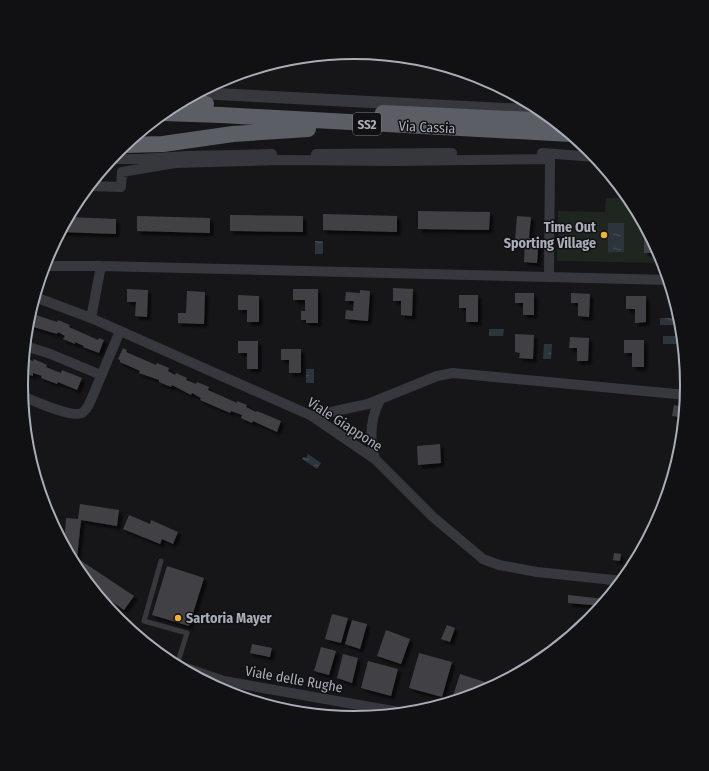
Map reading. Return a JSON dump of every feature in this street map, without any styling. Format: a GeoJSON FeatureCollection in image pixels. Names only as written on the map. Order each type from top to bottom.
{"type":"FeatureCollection","features":[{"type":"Feature","properties":{"kind":"highway","name":"Via Cassia"},"geometry":{"type":"LineString","coordinates":[[190,103],[545,121]]}},
{"type":"Feature","properties":{"kind":"highway","name":"Via Cassia"},"geometry":{"type":"LineString","coordinates":[[174,113],[562,134]]}},
{"type":"Feature","properties":{"kind":"highway"},"geometry":{"type":"LineString","coordinates":[[134,145],[163,144],[233,134],[337,128],[347,123]]}},
{"type":"Feature","properties":{"kind":"street"},"geometry":{"type":"LineString","coordinates":[[216,91],[223,94]]}},
{"type":"Feature","properties":{"kind":"street"},"geometry":{"type":"LineString","coordinates":[[209,93],[530,110]]}},
{"type":"Feature","properties":{"kind":"street"},"geometry":{"type":"LineString","coordinates":[[121,158],[140,159],[268,154],[550,153],[586,156]]}},
{"type":"Feature","properties":{"kind":"street"},"geometry":{"type":"LineString","coordinates":[[96,186],[121,187],[122,172],[175,164],[280,160],[394,161],[550,159],[549,277]]}},
{"type":"Feature","properties":{"kind":"street"},"geometry":{"type":"LineString","coordinates":[[51,266],[664,280]]}},
{"type":"Feature","properties":{"kind":"street"},"geometry":{"type":"LineString","coordinates":[[90,318],[100,266]]}},
{"type":"Feature","properties":{"kind":"street","name":"Viale Giappone"},"geometry":{"type":"LineString","coordinates":[[40,299],[90,318],[312,416],[375,459],[433,516],[483,559],[499,565],[537,572],[617,580]]}},
{"type":"Feature","properties":{"kind":"street"},"geometry":{"type":"LineString","coordinates":[[29,399],[60,411],[75,414],[84,411],[89,404],[120,331]]}},
{"type":"Feature","properties":{"kind":"street"},"geometry":{"type":"LineString","coordinates":[[31,348],[48,353],[101,375]]}},
{"type":"Feature","properties":{"kind":"street"},"geometry":{"type":"LineString","coordinates":[[312,416],[355,408],[380,400],[437,376],[458,373],[681,394]]}},
{"type":"Feature","properties":{"kind":"street"},"geometry":{"type":"LineString","coordinates":[[375,459],[371,438],[371,424],[380,400]]}},
{"type":"Feature","properties":{"kind":"street","name":"Viale delle Rughe"},"geometry":{"type":"LineString","coordinates":[[201,673],[224,681],[387,710]]}},
{"type":"Feature","properties":{"kind":"lane"},"geometry":{"type":"LineString","coordinates":[[161,561],[144,621],[187,633],[178,660]]}},
{"type":"Feature","properties":{"kind":"shaded area","name":"Time Out Sporting Village"},"geometry":{"type":"Polygon","coordinates":[[[606,198],[622,198],[637,222],[657,263],[557,261],[558,211],[605,212],[606,198]]]}},
{"type":"Feature","properties":{"kind":"water"},"geometry":{"type":"Polygon","coordinates":[[[608,223],[624,223],[624,252],[608,252],[608,223]]]}},
{"type":"Feature","properties":{"kind":"water"},"geometry":{"type":"Polygon","coordinates":[[[315,241],[323,241],[323,254],[315,254],[315,241]]]}},
{"type":"Feature","properties":{"kind":"water"},"geometry":{"type":"Polygon","coordinates":[[[660,318],[674,318],[674,325],[660,325],[660,318]]]}},
{"type":"Feature","properties":{"kind":"water"},"geometry":{"type":"Polygon","coordinates":[[[489,329],[504,329],[503,336],[489,336],[489,329]]]}},
{"type":"Feature","properties":{"kind":"water"},"geometry":{"type":"Polygon","coordinates":[[[663,336],[677,336],[678,344],[663,344],[663,336]]]}},
{"type":"Feature","properties":{"kind":"water"},"geometry":{"type":"Polygon","coordinates":[[[544,344],[552,344],[551,359],[543,359],[544,344]]]}},
{"type":"Feature","properties":{"kind":"water"},"geometry":{"type":"Polygon","coordinates":[[[306,369],[314,369],[314,383],[306,383],[306,369]]]}},
{"type":"Feature","properties":{"kind":"water"},"geometry":{"type":"Polygon","coordinates":[[[308,454],[321,463],[317,469],[302,459],[304,457],[306,458],[308,454]]]}},
{"type":"Feature","properties":{"kind":"building"},"geometry":{"type":"Polygon","coordinates":[[[418,211],[490,212],[489,230],[418,229],[418,211]]]}},
{"type":"Feature","properties":{"kind":"building"},"geometry":{"type":"Polygon","coordinates":[[[323,214],[397,216],[397,232],[323,230],[323,214]]]}},
{"type":"Feature","properties":{"kind":"building"},"geometry":{"type":"Polygon","coordinates":[[[230,215],[303,216],[303,232],[230,231],[230,215]]]}},
{"type":"Feature","properties":{"kind":"building"},"geometry":{"type":"Polygon","coordinates":[[[137,216],[210,218],[210,233],[137,231],[137,216]]]}},
{"type":"Feature","properties":{"kind":"building"},"geometry":{"type":"Polygon","coordinates":[[[517,216],[531,217],[529,238],[539,238],[537,263],[524,262],[525,241],[515,240],[517,216]]]}},
{"type":"Feature","properties":{"kind":"building"},"geometry":{"type":"Polygon","coordinates":[[[75,217],[116,219],[116,234],[67,232],[75,217]]]}},
{"type":"Feature","properties":{"kind":"building"},"geometry":{"type":"Polygon","coordinates":[[[644,235],[652,253],[644,253],[644,235]]]}},
{"type":"Feature","properties":{"kind":"building"},"geometry":{"type":"Polygon","coordinates":[[[393,288],[413,289],[412,316],[401,315],[401,301],[393,301],[393,288]]]}},
{"type":"Feature","properties":{"kind":"building"},"geometry":{"type":"Polygon","coordinates":[[[127,289],[148,290],[147,317],[135,316],[136,302],[127,302],[127,289]]]}},
{"type":"Feature","properties":{"kind":"building"},"geometry":{"type":"Polygon","coordinates":[[[293,289],[318,289],[318,323],[306,323],[306,320],[301,320],[301,311],[305,311],[305,300],[293,300],[293,289]]]}},
{"type":"Feature","properties":{"kind":"building"},"geometry":{"type":"Polygon","coordinates":[[[360,290],[370,291],[368,321],[345,319],[346,310],[353,311],[354,301],[345,301],[346,292],[360,293],[360,290]]]}},
{"type":"Feature","properties":{"kind":"building"},"geometry":{"type":"Polygon","coordinates":[[[187,291],[205,292],[204,324],[178,323],[178,313],[186,313],[187,291]]]}},
{"type":"Feature","properties":{"kind":"building"},"geometry":{"type":"Polygon","coordinates":[[[515,293],[534,293],[534,315],[523,315],[523,303],[515,303],[515,293]]]}},
{"type":"Feature","properties":{"kind":"building"},"geometry":{"type":"Polygon","coordinates":[[[571,293],[590,294],[589,317],[578,316],[578,303],[571,303],[571,293]]]}},
{"type":"Feature","properties":{"kind":"building"},"geometry":{"type":"Polygon","coordinates":[[[238,295],[259,296],[259,322],[247,322],[247,310],[238,310],[238,295]]]}},
{"type":"Feature","properties":{"kind":"building"},"geometry":{"type":"Polygon","coordinates":[[[459,295],[478,295],[478,322],[466,322],[466,308],[459,308],[459,295]]]}},
{"type":"Feature","properties":{"kind":"building"},"geometry":{"type":"Polygon","coordinates":[[[626,296],[646,296],[646,322],[635,323],[635,309],[626,309],[626,296]]]}},
{"type":"Feature","properties":{"kind":"building"},"geometry":{"type":"Polygon","coordinates":[[[36,315],[57,322],[58,320],[70,325],[69,327],[98,340],[99,338],[104,340],[99,353],[83,347],[84,346],[75,342],[75,344],[63,339],[65,336],[58,332],[57,334],[33,327],[36,315]]]}},
{"type":"Feature","properties":{"kind":"building"},"geometry":{"type":"Polygon","coordinates":[[[515,334],[534,335],[533,359],[519,358],[520,353],[515,352],[515,334]]]}},
{"type":"Feature","properties":{"kind":"building"},"geometry":{"type":"Polygon","coordinates":[[[570,337],[589,338],[588,361],[577,361],[577,348],[569,348],[570,337]]]}},
{"type":"Feature","properties":{"kind":"building"},"geometry":{"type":"Polygon","coordinates":[[[624,340],[644,340],[644,367],[632,367],[632,353],[624,353],[624,340]]]}},
{"type":"Feature","properties":{"kind":"building"},"geometry":{"type":"Polygon","coordinates":[[[238,341],[258,341],[258,369],[247,369],[247,353],[238,353],[238,341]]]}},
{"type":"Feature","properties":{"kind":"building"},"geometry":{"type":"Polygon","coordinates":[[[678,347],[678,347],[680,360],[678,360],[678,347]]]}},
{"type":"Feature","properties":{"kind":"building"},"geometry":{"type":"Polygon","coordinates":[[[123,348],[127,350],[126,352],[156,365],[157,363],[169,368],[168,371],[175,375],[176,373],[187,378],[186,380],[196,384],[197,382],[209,387],[208,390],[237,403],[237,401],[247,405],[246,407],[256,412],[257,411],[281,421],[277,432],[253,421],[252,423],[241,418],[242,415],[231,411],[230,413],[200,400],[201,398],[192,393],[191,395],[172,385],[171,387],[159,382],[159,380],[139,373],[140,371],[120,362],[118,359],[123,348]]]}},
{"type":"Feature","properties":{"kind":"building"},"geometry":{"type":"Polygon","coordinates":[[[281,349],[301,349],[301,373],[289,373],[289,360],[281,360],[281,349]]]}},
{"type":"Feature","properties":{"kind":"building"},"geometry":{"type":"Polygon","coordinates":[[[34,359],[47,365],[46,367],[61,373],[62,370],[82,378],[77,390],[58,382],[57,384],[41,378],[42,376],[33,373],[33,376],[29,375],[29,364],[29,360],[33,361],[34,359]]]}},
{"type":"Feature","properties":{"kind":"building"},"geometry":{"type":"Polygon","coordinates":[[[674,405],[680,407],[678,428],[678,430],[676,430],[679,417],[672,416],[674,405]]]}},
{"type":"Feature","properties":{"kind":"building"},"geometry":{"type":"Polygon","coordinates":[[[440,444],[441,463],[418,465],[417,446],[440,444]]]}},
{"type":"Feature","properties":{"kind":"building"},"geometry":{"type":"Polygon","coordinates":[[[80,504],[119,510],[117,526],[81,520],[77,557],[65,535],[66,518],[78,519],[80,504]]]}},
{"type":"Feature","properties":{"kind":"building"},"geometry":{"type":"Polygon","coordinates":[[[129,515],[150,524],[151,520],[178,532],[173,544],[162,539],[160,544],[123,529],[129,515]]]}},
{"type":"Feature","properties":{"kind":"building"},"geometry":{"type":"Polygon","coordinates":[[[614,553],[621,554],[620,561],[613,560],[614,553]]]}},
{"type":"Feature","properties":{"kind":"building"},"geometry":{"type":"Polygon","coordinates":[[[78,559],[134,596],[124,610],[106,598],[78,559]]]}},
{"type":"Feature","properties":{"kind":"building"},"geometry":{"type":"Polygon","coordinates":[[[167,566],[204,578],[189,626],[152,615],[167,566]]]}},
{"type":"Feature","properties":{"kind":"building"},"geometry":{"type":"Polygon","coordinates":[[[568,595],[602,599],[596,605],[568,603],[568,595]]]}},
{"type":"Feature","properties":{"kind":"building"},"geometry":{"type":"Polygon","coordinates":[[[332,614],[348,618],[341,643],[325,639],[332,614]]]}},
{"type":"Feature","properties":{"kind":"building"},"geometry":{"type":"Polygon","coordinates":[[[352,620],[367,624],[360,649],[345,644],[352,620]]]}},
{"type":"Feature","properties":{"kind":"building"},"geometry":{"type":"Polygon","coordinates":[[[447,625],[455,628],[450,642],[441,639],[447,625]]]}},
{"type":"Feature","properties":{"kind":"building"},"geometry":{"type":"Polygon","coordinates":[[[386,630],[410,639],[401,664],[377,656],[386,630]]]}},
{"type":"Feature","properties":{"kind":"building"},"geometry":{"type":"Polygon","coordinates":[[[252,644],[272,648],[270,657],[250,653],[252,644]]]}},
{"type":"Feature","properties":{"kind":"building"},"geometry":{"type":"Polygon","coordinates":[[[321,647],[336,651],[329,675],[314,671],[321,647]]]}},
{"type":"Feature","properties":{"kind":"building"},"geometry":{"type":"Polygon","coordinates":[[[419,653],[452,662],[442,697],[409,688],[419,653]]]}},
{"type":"Feature","properties":{"kind":"building"},"geometry":{"type":"Polygon","coordinates":[[[343,654],[358,658],[352,683],[337,678],[343,654]]]}},
{"type":"Feature","properties":{"kind":"building"},"geometry":{"type":"Polygon","coordinates":[[[368,661],[398,669],[391,696],[361,688],[368,661]]]}},
{"type":"Feature","properties":{"kind":"building"},"geometry":{"type":"Polygon","coordinates":[[[460,674],[488,683],[459,695],[453,696],[460,674]]]}},
{"type":"Feature","properties":{"kind":"place","name":"Time Out Sporting Village"},"geometry":{"type":"Point","coordinates":[604,235]}},
{"type":"Feature","properties":{"kind":"place","name":"Sartoria Mayer"},"geometry":{"type":"Point","coordinates":[178,618]}}]}
